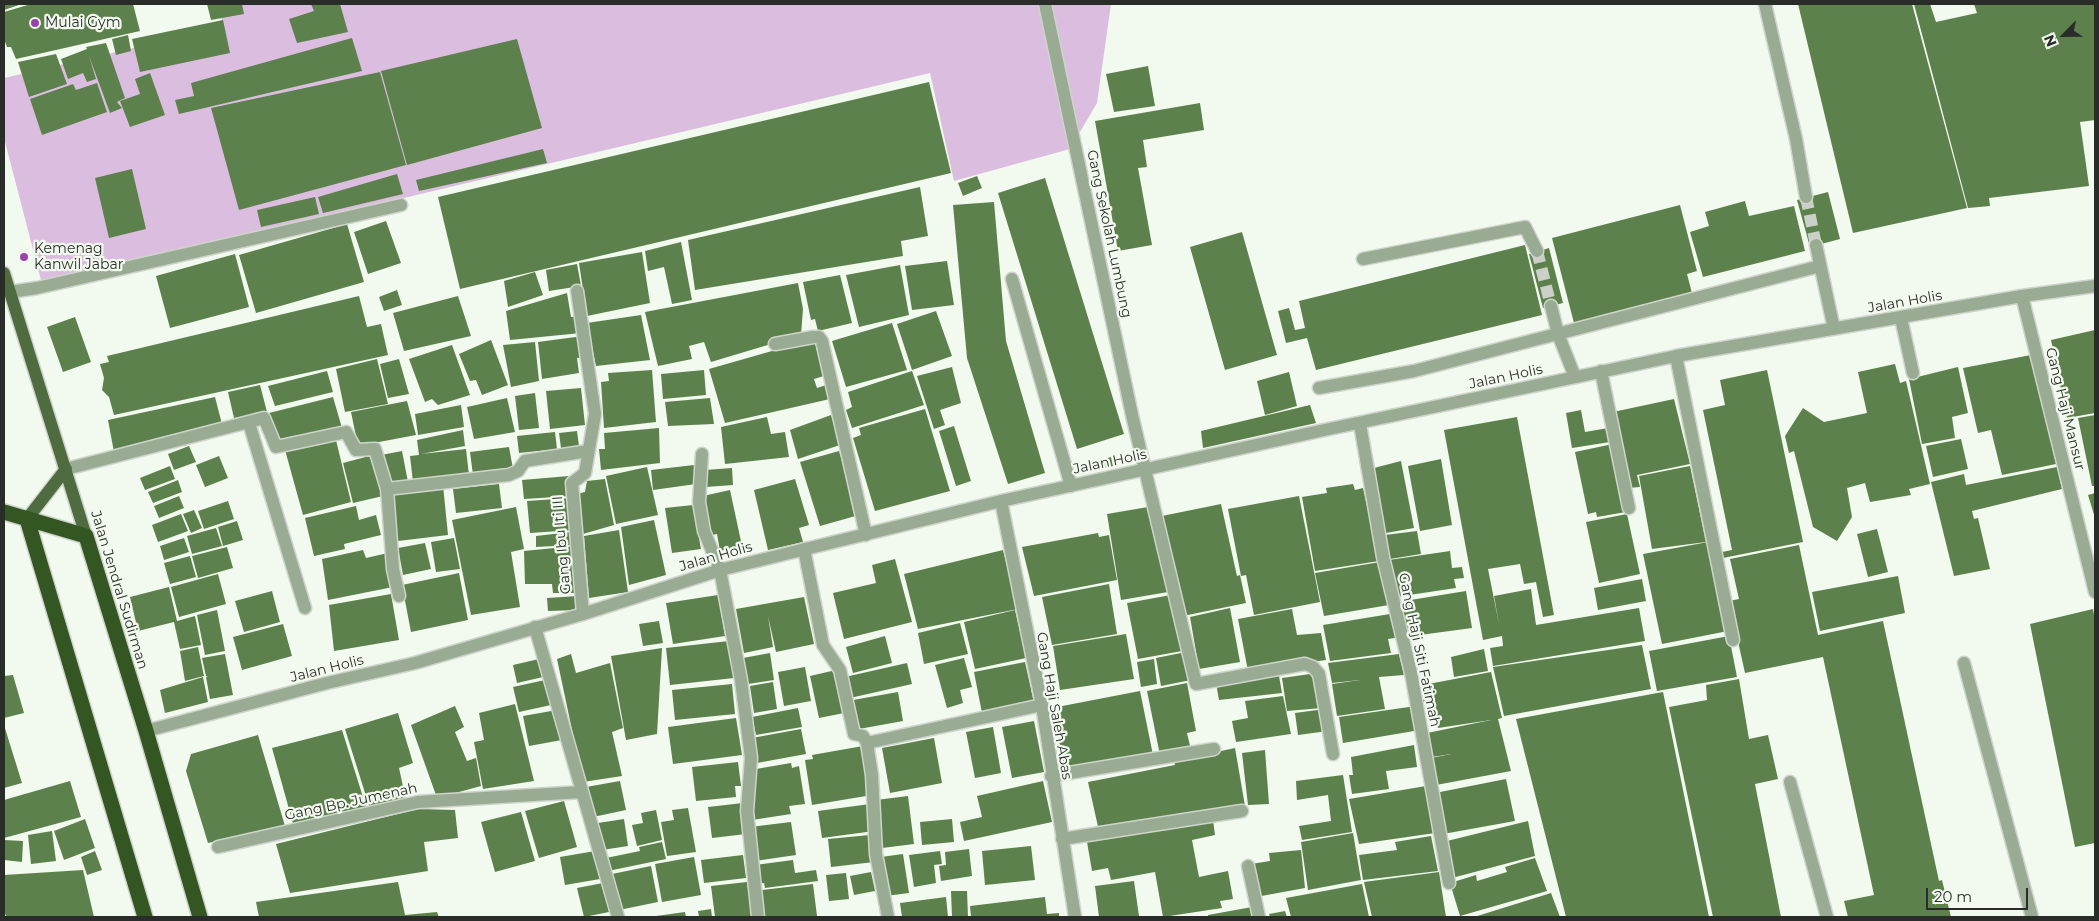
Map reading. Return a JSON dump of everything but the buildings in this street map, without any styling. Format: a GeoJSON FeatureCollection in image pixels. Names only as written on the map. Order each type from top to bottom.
{"type":"FeatureCollection","features":[{"type":"Feature","properties":{"kind":"highway"},"geometry":{"type":"LineString","coordinates":[[4,512],[86,536]]}},
{"type":"Feature","properties":{"kind":"highway"},"geometry":{"type":"LineString","coordinates":[[27,519],[145,917]]}},
{"type":"Feature","properties":{"kind":"highway","name":"Jalan Jendral Sudirman"},"geometry":{"type":"LineString","coordinates":[[86,536],[146,731],[200,917]]}},
{"type":"Feature","properties":{"kind":"main road","name":"Jalan Jendral Sudirman"},"geometry":{"type":"LineString","coordinates":[[4,273],[47,417],[66,469],[86,536]]}},
{"type":"Feature","properties":{"kind":"main road"},"geometry":{"type":"LineString","coordinates":[[27,519],[66,469]]}},
{"type":"Feature","properties":{"kind":"street","name":"Gang Sekolah Lumbung"},"geometry":{"type":"LineString","coordinates":[[1045,4],[1132,415],[1147,470],[1196,684],[1306,664],[1314,667],[1319,674],[1333,754]]}},
{"type":"Feature","properties":{"kind":"street"},"geometry":{"type":"LineString","coordinates":[[1765,4],[1796,139],[1806,197]]}},
{"type":"Feature","properties":{"kind":"street"},"geometry":{"type":"LineString","coordinates":[[10,292],[37,288],[402,205]]}},
{"type":"Feature","properties":{"kind":"street"},"geometry":{"type":"LineString","coordinates":[[1363,259],[1525,227],[1538,251]]}},
{"type":"Feature","properties":{"kind":"street"},"geometry":{"type":"LineString","coordinates":[[1816,245],[1834,329]]}},
{"type":"Feature","properties":{"kind":"street"},"geometry":{"type":"LineString","coordinates":[[1319,388],[1414,371],[1820,266]]}},
{"type":"Feature","properties":{"kind":"street"},"geometry":{"type":"LineString","coordinates":[[1012,279],[1071,486]]}},
{"type":"Feature","properties":{"kind":"street","name":"Jalan Holis"},"geometry":{"type":"LineString","coordinates":[[146,731],[415,663],[583,614],[720,570],[1001,501],[1676,356],[2022,296],[2095,286]]}},
{"type":"Feature","properties":{"kind":"street"},"geometry":{"type":"LineString","coordinates":[[386,489],[509,475],[518,471],[525,462],[588,451],[595,414],[576,291]]}},
{"type":"Feature","properties":{"kind":"street","name":"Gang Haji Mansur"},"geometry":{"type":"LineString","coordinates":[[2022,296],[2095,592]]}},
{"type":"Feature","properties":{"kind":"street"},"geometry":{"type":"LineString","coordinates":[[1551,306],[1558,334],[1575,377]]}},
{"type":"Feature","properties":{"kind":"street"},"geometry":{"type":"LineString","coordinates":[[1901,318],[1913,373]]}},
{"type":"Feature","properties":{"kind":"street"},"geometry":{"type":"LineString","coordinates":[[775,344],[813,337],[819,337],[822,341],[866,535]]}},
{"type":"Feature","properties":{"kind":"street"},"geometry":{"type":"LineString","coordinates":[[1676,356],[1733,640]]}},
{"type":"Feature","properties":{"kind":"street"},"geometry":{"type":"LineString","coordinates":[[1601,371],[1629,508]]}},
{"type":"Feature","properties":{"kind":"street"},"geometry":{"type":"LineString","coordinates":[[66,469],[249,424],[264,418],[276,447],[346,432],[356,450],[375,449],[386,489],[392,568],[399,596]]}},
{"type":"Feature","properties":{"kind":"street"},"geometry":{"type":"LineString","coordinates":[[249,424],[305,608]]}},
{"type":"Feature","properties":{"kind":"street","name":"Gang Haji Siti Fatimah"},"geometry":{"type":"LineString","coordinates":[[1360,424],[1383,557],[1411,673],[1449,883]]}},
{"type":"Feature","properties":{"kind":"street","name":"Gang Ibu Iti III"},"geometry":{"type":"LineString","coordinates":[[583,614],[572,483],[585,473],[588,451]]}},
{"type":"Feature","properties":{"kind":"street"},"geometry":{"type":"LineString","coordinates":[[702,454],[699,502],[704,532],[720,570],[741,680],[751,758],[747,811],[758,917]]}},
{"type":"Feature","properties":{"kind":"street","name":"Gang Haji Saleh Abas"},"geometry":{"type":"LineString","coordinates":[[1001,501],[1042,706],[1051,776],[1075,917]]}},
{"type":"Feature","properties":{"kind":"street"},"geometry":{"type":"LineString","coordinates":[[804,549],[823,645],[840,670],[854,734],[863,736],[868,743],[872,775],[876,854],[888,917]]}},
{"type":"Feature","properties":{"kind":"street"},"geometry":{"type":"LineString","coordinates":[[535,627],[615,917]]}},
{"type":"Feature","properties":{"kind":"street"},"geometry":{"type":"LineString","coordinates":[[1964,663],[2032,917]]}},
{"type":"Feature","properties":{"kind":"street"},"geometry":{"type":"LineString","coordinates":[[868,743],[1042,706]]}},
{"type":"Feature","properties":{"kind":"street"},"geometry":{"type":"LineString","coordinates":[[1051,776],[1214,749]]}},
{"type":"Feature","properties":{"kind":"street"},"geometry":{"type":"LineString","coordinates":[[1790,782],[1827,917]]}},
{"type":"Feature","properties":{"kind":"street","name":"Gang Bp. Jumenah"},"geometry":{"type":"LineString","coordinates":[[218,848],[418,802],[582,792]]}},
{"type":"Feature","properties":{"kind":"street"},"geometry":{"type":"LineString","coordinates":[[1062,839],[1242,811]]}},
{"type":"Feature","properties":{"kind":"street"},"geometry":{"type":"LineString","coordinates":[[1248,866],[1259,917]]}},
{"type":"Feature","properties":{"kind":"shaded area"},"geometry":{"type":"Polygon","coordinates":[[[218,4],[1111,4],[1097,103],[1070,149],[954,181],[930,73],[42,284],[4,138],[4,78],[224,27],[218,4]]]}},
{"type":"Feature","properties":{"kind":"tunnel"},"geometry":{"type":"LineString","coordinates":[[1806,197],[1816,245]]}},
{"type":"Feature","properties":{"kind":"tunnel"},"geometry":{"type":"LineString","coordinates":[[1537,251],[1551,306]]}},
{"type":"Feature","properties":{"kind":"place","name":"Mulai Gym"},"geometry":{"type":"Point","coordinates":[35,23]}},
{"type":"Feature","properties":{"kind":"place","name":"Kemenag Kanwil Jabar"},"geometry":{"type":"Point","coordinates":[24,257]}}]}
